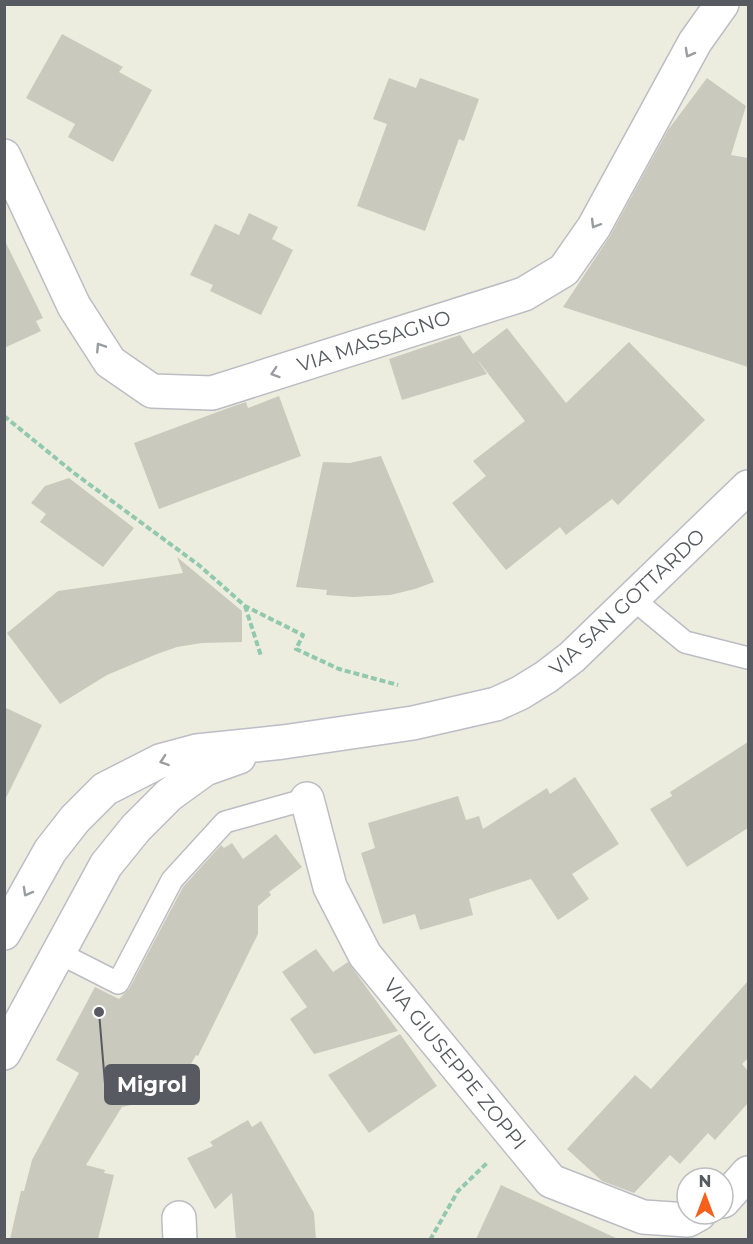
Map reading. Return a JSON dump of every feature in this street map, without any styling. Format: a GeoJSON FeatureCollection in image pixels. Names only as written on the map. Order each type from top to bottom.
{"type":"FeatureCollection","features":[{"type":"Feature","properties":{"kind":"street","name":"VIA MASSAGNO"},"geometry":{"type":"LineString","coordinates":[[4,156],[74,306],[110,362],[152,391],[212,393],[524,294],[564,270],[594,227],[695,42],[722,4]]}},
{"type":"Feature","properties":{"kind":"street","name":"VIA SAN GOTTARDO"},"geometry":{"type":"LineString","coordinates":[[4,933],[50,851],[75,819],[105,789],[160,761],[197,751],[283,742],[413,723],[496,704],[520,693],[573,657],[748,487]]}},
{"type":"Feature","properties":{"kind":"street","name":"VIA SAN GOTTARDO"},"geometry":{"type":"LineString","coordinates":[[4,1053],[106,865],[136,828],[169,795],[205,769],[283,742]]}},
{"type":"Feature","properties":{"kind":"street","name":"VIA GIUSEPPE ZOPPI"},"geometry":{"type":"LineString","coordinates":[[306,799],[330,887],[365,956],[551,1181],[643,1217],[675,1219]]}},
{"type":"Feature","properties":{"kind":"street"},"geometry":{"type":"LineString","coordinates":[[735,1188],[748,1173]]}},
{"type":"Feature","properties":{"kind":"lane"},"geometry":{"type":"LineString","coordinates":[[633,599],[685,642],[748,658]]}},
{"type":"Feature","properties":{"kind":"lane"},"geometry":{"type":"LineString","coordinates":[[57,952],[118,983],[172,880],[225,822],[306,799]]}},
{"type":"Feature","properties":{"kind":"path"},"geometry":{"type":"LineString","coordinates":[[4,416],[74,473],[200,566],[245,606],[303,635],[296,649],[339,669],[403,687]]}},
{"type":"Feature","properties":{"kind":"path"},"geometry":{"type":"LineString","coordinates":[[245,606],[261,656]]}},
{"type":"Feature","properties":{"kind":"path"},"geometry":{"type":"LineString","coordinates":[[430,1239],[458,1191],[514,1136]]}},
{"type":"Feature","properties":{"kind":"building"},"geometry":{"type":"Polygon","coordinates":[[[62,34],[123,67],[119,72],[152,90],[113,162],[68,137],[75,124],[26,98],[62,34]]]}},
{"type":"Feature","properties":{"kind":"building"},"geometry":{"type":"Polygon","coordinates":[[[389,78],[416,88],[420,78],[479,99],[464,141],[459,139],[425,231],[357,206],[387,124],[373,119],[389,78]]]}},
{"type":"Feature","properties":{"kind":"building"},"geometry":{"type":"Polygon","coordinates":[[[707,78],[746,106],[731,155],[748,158],[748,367],[563,307],[610,236],[668,130],[707,78]]]}},
{"type":"Feature","properties":{"kind":"building"},"geometry":{"type":"Polygon","coordinates":[[[249,213],[278,227],[272,239],[293,250],[261,315],[210,291],[213,285],[190,275],[215,224],[239,235],[249,213]]]}},
{"type":"Feature","properties":{"kind":"building"},"geometry":{"type":"Polygon","coordinates":[[[4,239],[43,318],[36,321],[41,331],[4,348],[4,239]]]}},
{"type":"Feature","properties":{"kind":"building"},"geometry":{"type":"Polygon","coordinates":[[[507,328],[566,403],[629,342],[705,420],[618,505],[612,499],[566,535],[560,527],[506,570],[452,503],[486,476],[473,461],[525,421],[476,358],[487,374],[402,400],[389,359],[460,335],[473,354],[507,328]]]}},
{"type":"Feature","properties":{"kind":"building"},"geometry":{"type":"Polygon","coordinates":[[[279,396],[301,456],[159,509],[134,443],[246,402],[248,408],[279,396]]]}},
{"type":"Feature","properties":{"kind":"building"},"geometry":{"type":"Polygon","coordinates":[[[381,456],[434,582],[390,595],[353,597],[326,595],[327,590],[296,587],[323,462],[350,463],[381,456]]]}},
{"type":"Feature","properties":{"kind":"building"},"geometry":{"type":"Polygon","coordinates":[[[69,478],[134,528],[103,567],[40,522],[46,514],[31,503],[45,486],[69,478]]]}},
{"type":"Feature","properties":{"kind":"building"},"geometry":{"type":"Polygon","coordinates":[[[177,557],[242,611],[242,642],[202,643],[177,647],[107,675],[60,704],[7,633],[58,591],[183,573],[177,557]]]}},
{"type":"Feature","properties":{"kind":"building"},"geometry":{"type":"Polygon","coordinates":[[[4,707],[42,725],[4,802],[4,707]]]}},
{"type":"Feature","properties":{"kind":"building"},"geometry":{"type":"Polygon","coordinates":[[[748,742],[748,828],[687,867],[650,809],[672,796],[670,792],[748,742]]]}},
{"type":"Feature","properties":{"kind":"building"},"geometry":{"type":"Polygon","coordinates":[[[575,777],[619,844],[572,874],[589,899],[558,920],[531,879],[469,899],[473,915],[420,930],[415,914],[383,924],[361,853],[375,848],[368,823],[458,796],[466,820],[479,816],[483,829],[547,788],[550,794],[575,777]]]}},
{"type":"Feature","properties":{"kind":"building"},"geometry":{"type":"Polygon","coordinates":[[[276,834],[302,867],[269,892],[271,895],[258,906],[258,934],[198,1056],[196,1055],[176,1092],[153,1099],[138,1073],[131,1105],[122,1107],[86,1165],[114,1175],[98,1239],[10,1239],[21,1191],[24,1191],[32,1160],[79,1073],[56,1060],[95,987],[119,999],[129,989],[183,887],[221,845],[224,848],[232,843],[243,859],[276,834]]]}},
{"type":"Feature","properties":{"kind":"building"},"geometry":{"type":"Polygon","coordinates":[[[316,949],[333,972],[348,962],[398,1031],[314,1054],[290,1019],[307,1007],[282,972],[316,949]]]}},
{"type":"Feature","properties":{"kind":"building"},"geometry":{"type":"Polygon","coordinates":[[[748,981],[748,1058],[742,1064],[748,1071],[748,1103],[715,1140],[708,1133],[680,1164],[670,1155],[634,1193],[602,1181],[567,1149],[635,1075],[651,1089],[748,981]]]}},
{"type":"Feature","properties":{"kind":"building"},"geometry":{"type":"Polygon","coordinates":[[[400,1034],[437,1086],[369,1133],[328,1075],[400,1034]]]}},
{"type":"Feature","properties":{"kind":"building"},"geometry":{"type":"Polygon","coordinates":[[[248,1120],[252,1127],[261,1121],[314,1213],[316,1239],[236,1239],[232,1193],[215,1209],[187,1158],[213,1146],[210,1142],[248,1120]]]}},
{"type":"Feature","properties":{"kind":"building"},"geometry":{"type":"Polygon","coordinates":[[[501,1185],[618,1239],[476,1239],[501,1185]]]}},
{"type":"Feature","properties":{"kind":"place","name":"Migrol"},"geometry":{"type":"Point","coordinates":[99,1012]}}]}
